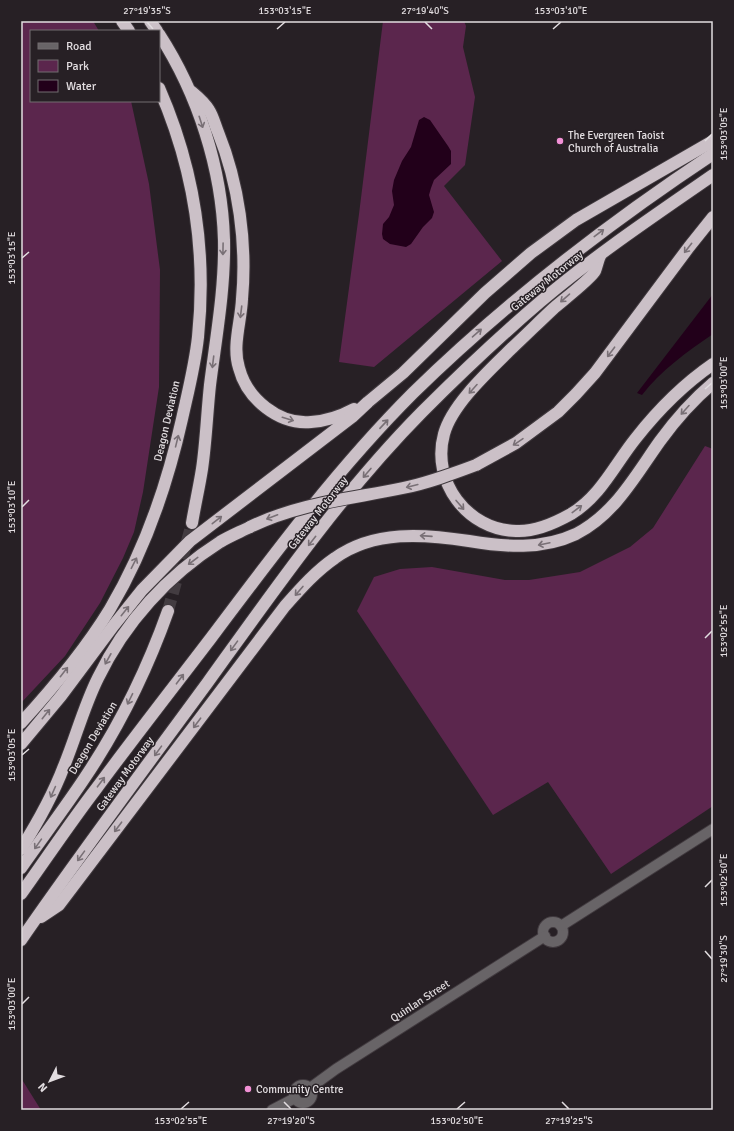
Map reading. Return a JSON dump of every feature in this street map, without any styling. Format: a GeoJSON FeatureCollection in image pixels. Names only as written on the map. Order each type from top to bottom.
{"type":"FeatureCollection","features":[{"type":"Feature","properties":{"kind":"highway"},"geometry":{"type":"LineString","coordinates":[[122,21],[128,30]]}},
{"type":"Feature","properties":{"kind":"highway"},"geometry":{"type":"LineString","coordinates":[[150,21],[156,30]]}},
{"type":"Feature","properties":{"kind":"highway"},"geometry":{"type":"LineString","coordinates":[[160,36],[173,57],[198,113],[211,155],[218,186],[224,240],[222,285],[202,468],[192,523]]}},
{"type":"Feature","properties":{"kind":"highway"},"geometry":{"type":"LineString","coordinates":[[187,86],[209,110],[222,142],[232,176],[239,210],[244,273],[236,346],[237,360],[244,382],[262,405],[273,413],[296,421],[310,422],[325,420],[344,414],[368,402]]}},
{"type":"Feature","properties":{"kind":"highway","name":"Deagon Deviation"},"geometry":{"type":"LineString","coordinates":[[21,724],[89,640],[110,609],[142,548],[168,476],[191,377],[198,339],[200,315],[201,266],[197,217],[187,169],[171,117],[160,90]]}},
{"type":"Feature","properties":{"kind":"highway"},"geometry":{"type":"LineString","coordinates":[[21,744],[61,696],[142,590],[190,541],[352,417],[403,373],[485,293],[531,253],[576,220],[713,141]]}},
{"type":"Feature","properties":{"kind":"highway","name":"Gateway Motorway"},"geometry":{"type":"LineString","coordinates":[[21,894],[95,790],[249,586],[299,522],[374,435],[418,389],[468,341],[515,300],[570,255],[623,216],[713,154]]}},
{"type":"Feature","properties":{"kind":"highway","name":"Gateway Motorway"},"geometry":{"type":"LineString","coordinates":[[21,940],[34,920],[292,567],[354,489],[421,413],[469,366],[541,301],[650,219],[713,175]]}},
{"type":"Feature","properties":{"kind":"highway"},"geometry":{"type":"LineString","coordinates":[[21,849],[51,796],[98,678],[112,652],[130,625],[155,596],[192,562],[221,541],[275,516],[303,507],[442,478],[476,465],[516,443],[558,412],[595,373],[689,246],[713,217]]}},
{"type":"Feature","properties":{"kind":"highway"},"geometry":{"type":"LineString","coordinates":[[600,256],[595,272],[552,310],[499,361],[460,404],[446,424],[441,448],[442,469],[451,493],[458,504],[479,521],[503,530],[517,531],[543,526],[571,513],[593,496],[603,485],[636,438],[655,416],[689,382],[713,364]]}},
{"type":"Feature","properties":{"kind":"highway"},"geometry":{"type":"LineString","coordinates":[[34,920],[58,905],[286,606],[310,578],[327,564],[348,550],[363,543],[387,537],[404,535],[423,536],[498,545],[523,546],[556,541],[575,534],[599,519],[623,495],[660,441],[680,415],[713,383]]}},
{"type":"Feature","properties":{"kind":"highway","name":"Deagon Deviation"},"geometry":{"type":"LineString","coordinates":[[21,868],[84,779],[112,733],[139,680],[168,610]]}},
{"type":"Feature","properties":{"kind":"street","name":"Quinlan Street"},"geometry":{"type":"LineString","coordinates":[[272,1110],[295,1098],[294,1092],[299,1086],[305,1085],[310,1088],[343,1065],[545,936],[544,928],[548,923],[553,922],[561,926],[713,829]]}},
{"type":"Feature","properties":{"kind":"green space"},"geometry":{"type":"Polygon","coordinates":[[[21,21],[93,21],[98,30],[30,30],[30,102],[131,102],[149,184],[160,270],[159,387],[143,492],[134,532],[123,558],[100,603],[65,656],[21,703],[21,21]]]}},
{"type":"Feature","properties":{"kind":"green space"},"geometry":{"type":"Polygon","coordinates":[[[383,21],[464,21],[466,26],[463,47],[475,97],[465,165],[444,186],[502,261],[374,367],[339,362],[383,21]]]}},
{"type":"Feature","properties":{"kind":"green space"},"geometry":{"type":"Polygon","coordinates":[[[705,446],[713,449],[713,806],[611,874],[548,782],[493,815],[357,611],[374,577],[400,569],[432,567],[505,580],[529,580],[580,572],[630,547],[653,528],[705,446]]]}},
{"type":"Feature","properties":{"kind":"green space"},"geometry":{"type":"Polygon","coordinates":[[[21,1078],[41,1110],[21,1110],[21,1078]]]}},
{"type":"Feature","properties":{"kind":"water"},"geometry":{"type":"Polygon","coordinates":[[[424,117],[430,120],[451,151],[451,164],[434,180],[431,188],[429,195],[434,212],[432,218],[423,227],[411,244],[406,247],[390,244],[383,239],[382,234],[383,224],[389,217],[394,205],[392,191],[394,180],[402,161],[411,147],[419,120],[424,117]]]}},
{"type":"Feature","properties":{"kind":"water"},"geometry":{"type":"Polygon","coordinates":[[[713,294],[713,334],[666,369],[642,395],[637,393],[713,294]]]}},
{"type":"Feature","properties":{"kind":"tunnel"},"geometry":{"type":"LineString","coordinates":[[168,611],[192,523]]}},
{"type":"Feature","properties":{"kind":"place","name":"The Evergreen Taoist Church of Australia"},"geometry":{"type":"Point","coordinates":[560,141]}},
{"type":"Feature","properties":{"kind":"place","name":"Community Centre"},"geometry":{"type":"Point","coordinates":[248,1089]}}]}
